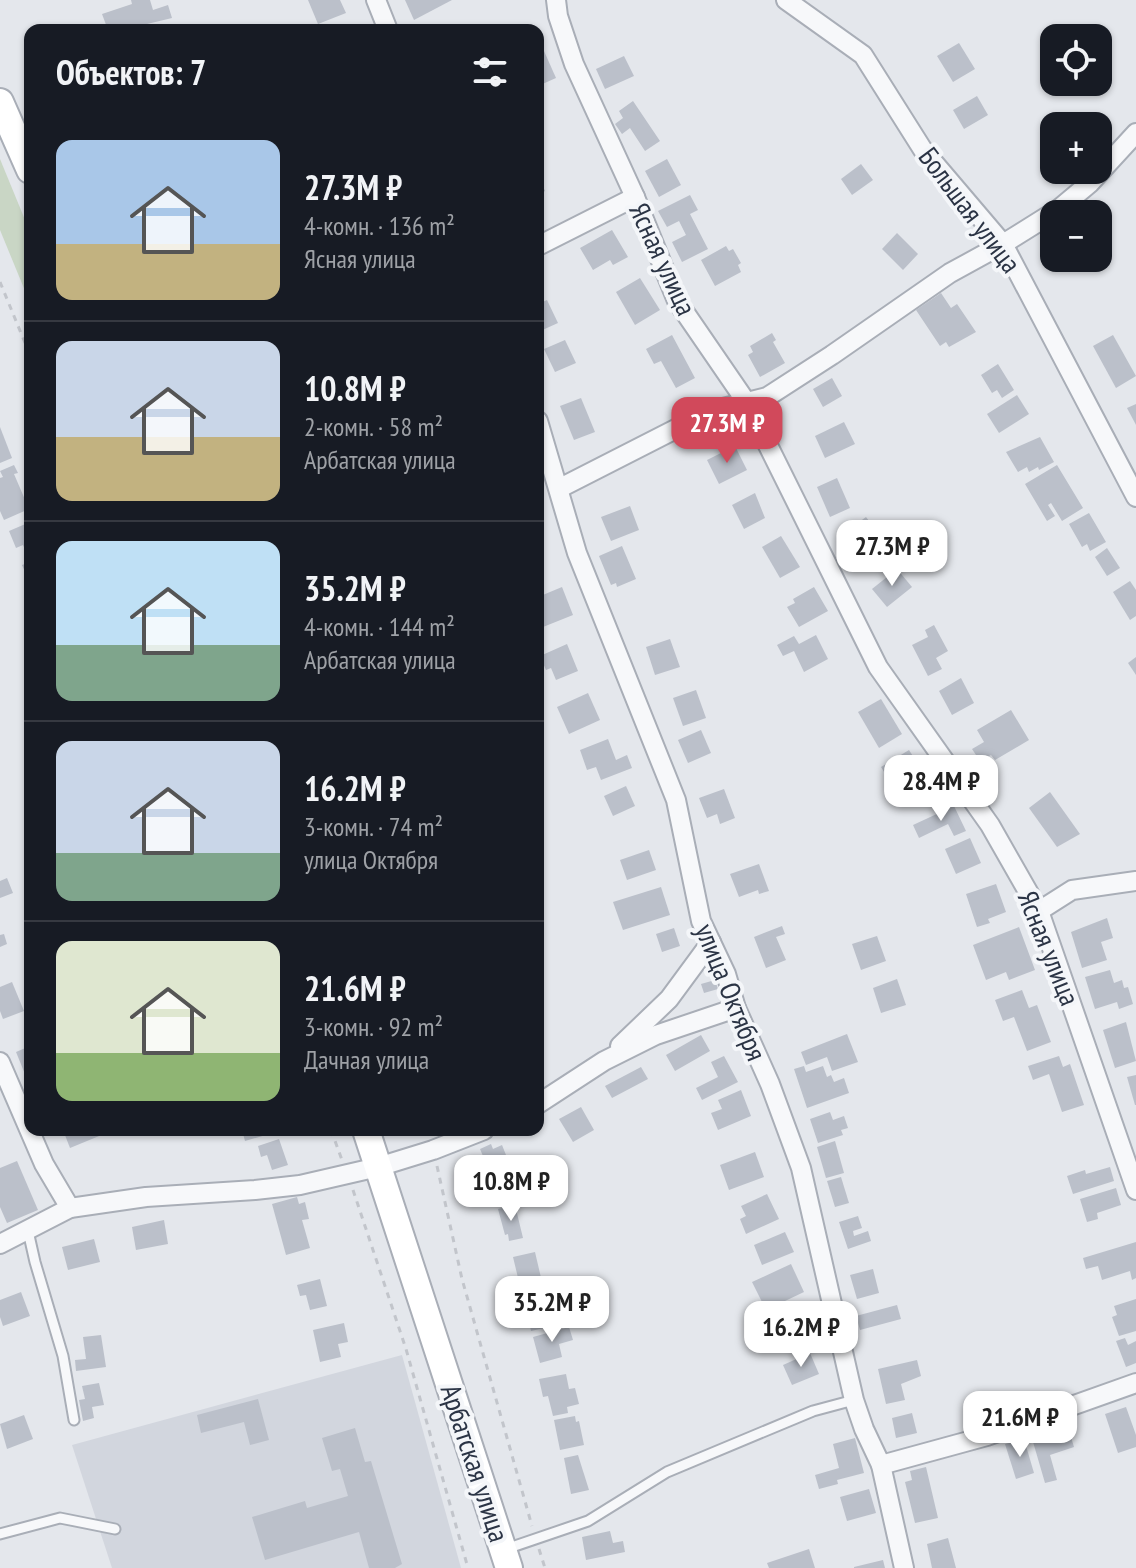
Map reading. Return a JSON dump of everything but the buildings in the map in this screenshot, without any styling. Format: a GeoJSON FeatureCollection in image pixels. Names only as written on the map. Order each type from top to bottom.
{"type":"FeatureCollection","features":[{"type":"Feature","properties":{"kind":"main road"},"geometry":{"type":"LineString","coordinates":[[2,110],[24,157]]}},
{"type":"Feature","properties":{"kind":"main road","name":"Арбатская улица"},"geometry":{"type":"LineString","coordinates":[[368,1136],[506,1559]]}},
{"type":"Feature","properties":{"kind":"street"},"geometry":{"type":"LineString","coordinates":[[376,0],[386,24]]}},
{"type":"Feature","properties":{"kind":"street","name":"Ясная улица"},"geometry":{"type":"LineString","coordinates":[[556,0],[558,16],[574,64],[635,197],[677,301],[747,403],[878,667],[990,825],[1039,911],[1136,1190]]}},
{"type":"Feature","properties":{"kind":"street","name":"Большая улица"},"geometry":{"type":"LineString","coordinates":[[786,0],[863,55],[923,150],[1003,244],[1136,497]]}},
{"type":"Feature","properties":{"kind":"street"},"geometry":{"type":"LineString","coordinates":[[560,488],[711,411],[767,397],[950,273],[1059,209],[1090,183],[1136,133]]}},
{"type":"Feature","properties":{"kind":"street"},"geometry":{"type":"LineString","coordinates":[[544,243],[635,197]]}},
{"type":"Feature","properties":{"kind":"street","name":"улица Октября"},"geometry":{"type":"LineString","coordinates":[[544,439],[577,553],[676,800],[701,921],[726,974],[736,1008],[770,1084],[801,1168],[854,1400],[881,1465],[904,1568]]}},
{"type":"Feature","properties":{"kind":"street"},"geometry":{"type":"LineString","coordinates":[[1039,911],[1072,890],[1136,881]]}},
{"type":"Feature","properties":{"kind":"street"},"geometry":{"type":"LineString","coordinates":[[604,1061],[669,999],[711,942]]}},
{"type":"Feature","properties":{"kind":"street"},"geometry":{"type":"LineString","coordinates":[[544,1100],[604,1061],[656,1035],[736,1008]]}},
{"type":"Feature","properties":{"kind":"street"},"geometry":{"type":"LineString","coordinates":[[0,1062],[24,1118]]}},
{"type":"Feature","properties":{"kind":"street"},"geometry":{"type":"LineString","coordinates":[[32,1136],[44,1164],[70,1208]]}},
{"type":"Feature","properties":{"kind":"street"},"geometry":{"type":"LineString","coordinates":[[0,1244],[70,1208],[146,1197],[300,1185],[378,1167],[469,1136]]}},
{"type":"Feature","properties":{"kind":"street"},"geometry":{"type":"LineString","coordinates":[[881,1465],[987,1436],[1136,1383]]}},
{"type":"Feature","properties":{"kind":"lane"},"geometry":{"type":"LineString","coordinates":[[28,1231],[63,1356],[74,1420]]}},
{"type":"Feature","properties":{"kind":"lane"},"geometry":{"type":"LineString","coordinates":[[506,1559],[535,1538],[588,1521],[667,1472],[813,1411],[854,1400]]}},
{"type":"Feature","properties":{"kind":"lane"},"geometry":{"type":"LineString","coordinates":[[0,1534],[60,1518],[115,1529]]}},
{"type":"Feature","properties":{"kind":"path"},"geometry":{"type":"LineString","coordinates":[[0,282],[24,340]]}},
{"type":"Feature","properties":{"kind":"path"},"geometry":{"type":"LineString","coordinates":[[333,1136],[406,1349],[468,1568]]}},
{"type":"Feature","properties":{"kind":"path"},"geometry":{"type":"LineString","coordinates":[[433,1150],[462,1279],[545,1568]]}},
{"type":"Feature","properties":{"kind":"shaded area"},"geometry":{"type":"Polygon","coordinates":[[[402,1355],[461,1568],[112,1568],[72,1445],[402,1355]]]}},
{"type":"Feature","properties":{"kind":"green space"},"geometry":{"type":"Polygon","coordinates":[[[0,159],[24,217],[24,288],[0,230],[0,159]]]}}]}
